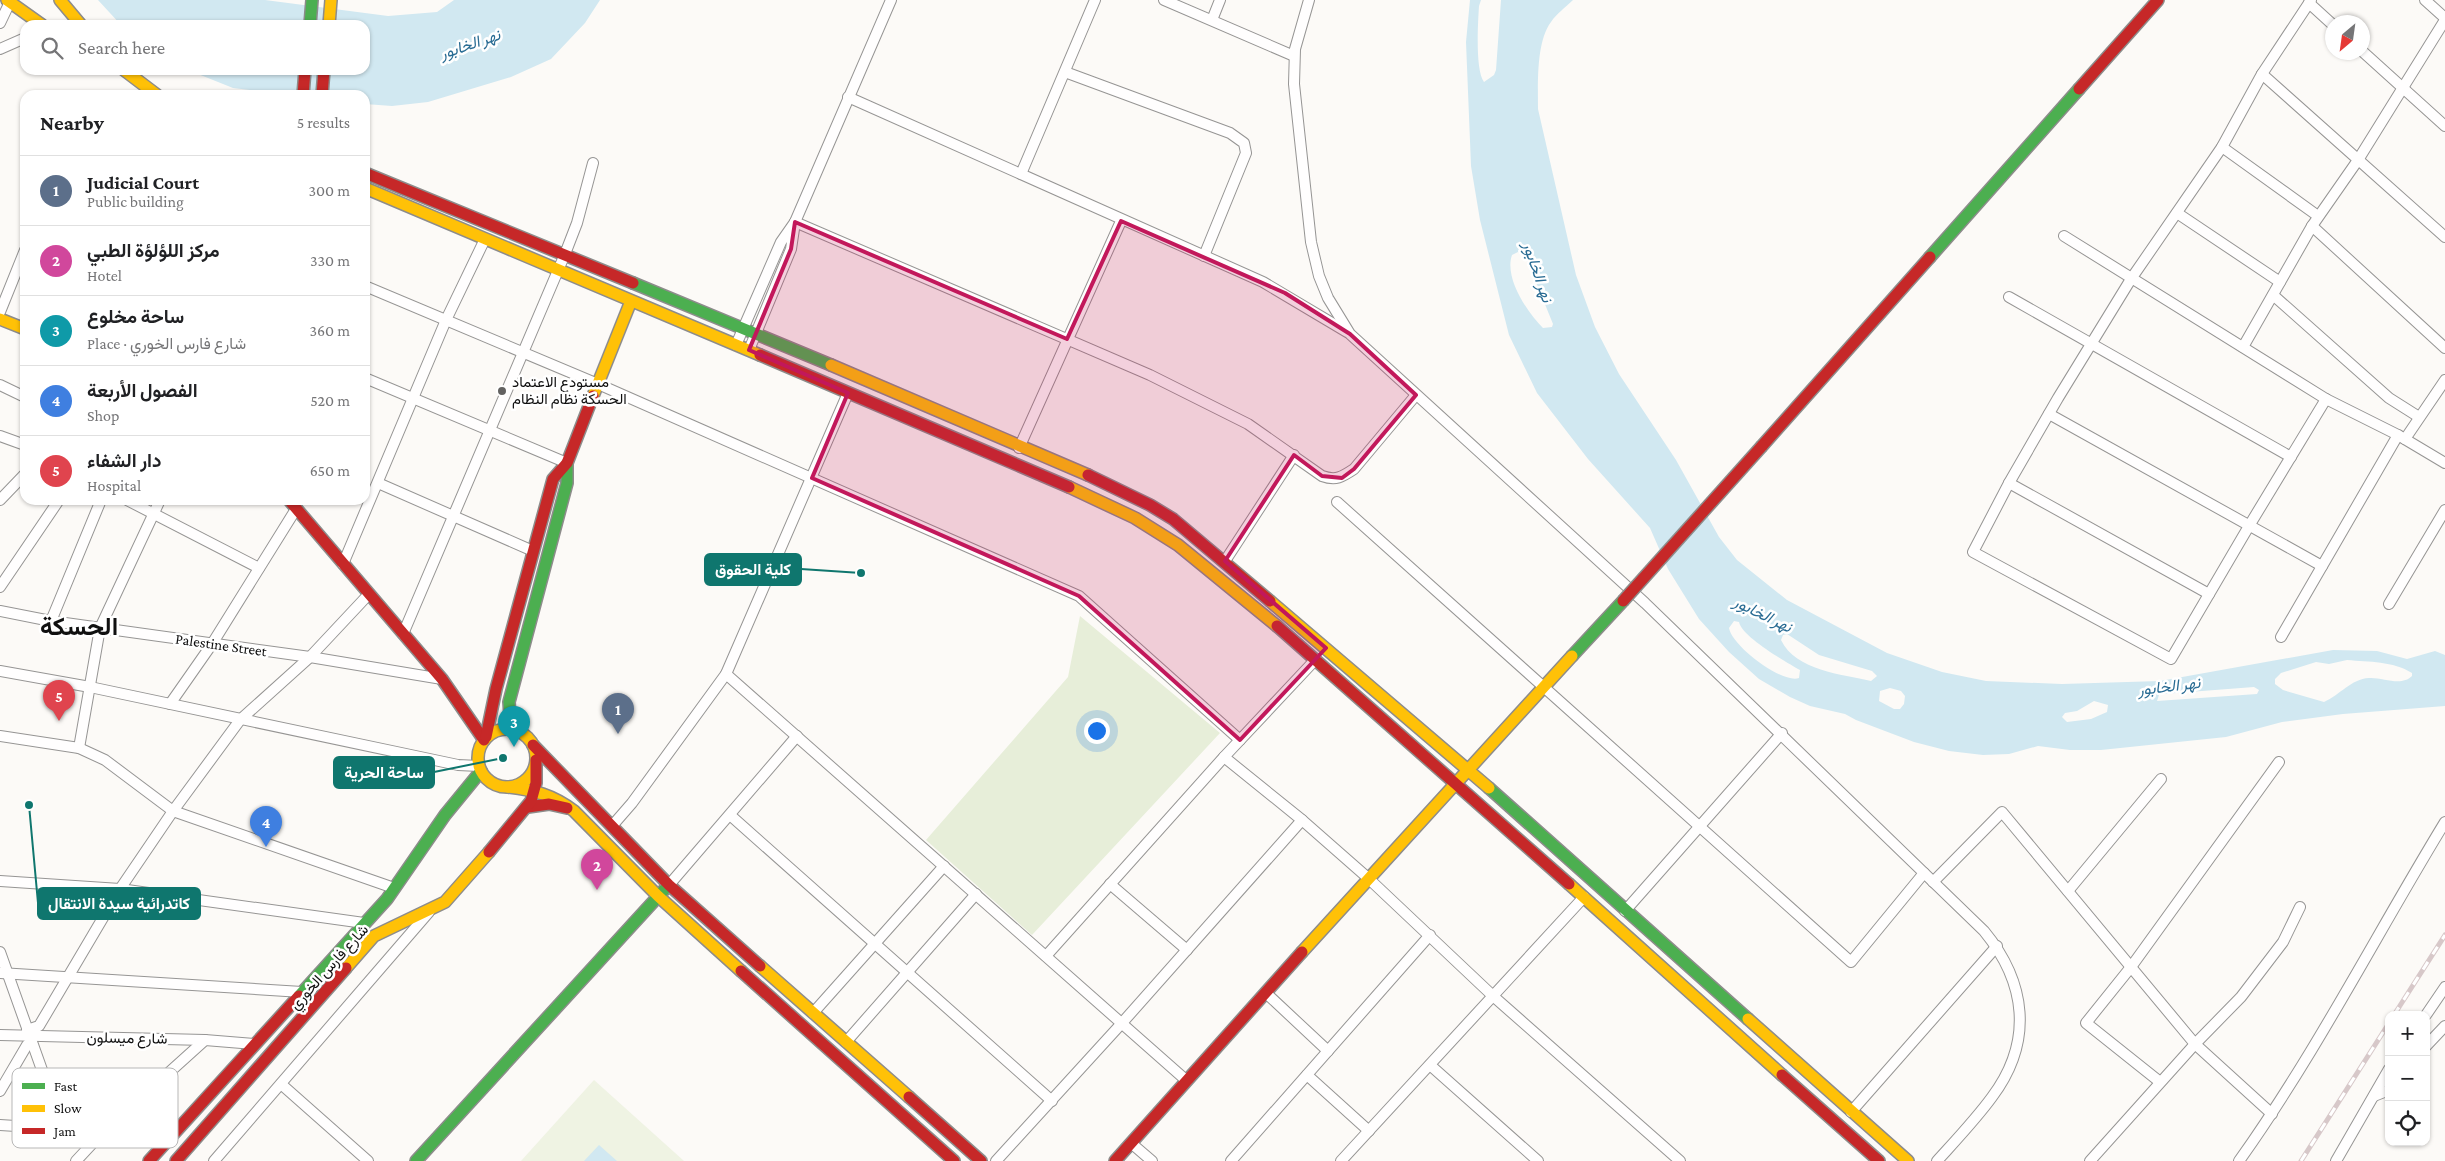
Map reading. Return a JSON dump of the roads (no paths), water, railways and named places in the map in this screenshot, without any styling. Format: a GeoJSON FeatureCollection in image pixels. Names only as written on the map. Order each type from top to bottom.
{"type":"FeatureCollection","features":[{"type":"Feature","properties":{"kind":"street"},"geometry":{"type":"LineString","coordinates":[[60,0],[78,20]]}},
{"type":"Feature","properties":{"kind":"street"},"geometry":{"type":"LineString","coordinates":[[310,20],[312,0]]}},
{"type":"Feature","properties":{"kind":"street"},"geometry":{"type":"LineString","coordinates":[[329,20],[331,0]]}},
{"type":"Feature","properties":{"kind":"street"},"geometry":{"type":"LineString","coordinates":[[736,345],[781,242],[795,222],[890,0]]}},
{"type":"Feature","properties":{"kind":"street"},"geometry":{"type":"LineString","coordinates":[[1021,174],[1095,0]]}},
{"type":"Feature","properties":{"kind":"street"},"geometry":{"type":"LineString","coordinates":[[1164,0],[1294,56]]}},
{"type":"Feature","properties":{"kind":"street"},"geometry":{"type":"LineString","coordinates":[[1212,20],[1220,0]]}},
{"type":"Feature","properties":{"kind":"street"},"geometry":{"type":"LineString","coordinates":[[1309,0],[1294,56],[1294,84],[1314,260],[1318,276],[1328,298],[1350,334]]}},
{"type":"Feature","properties":{"kind":"street"},"geometry":{"type":"LineString","coordinates":[[1115,1161],[1368,878],[1623,601],[2158,0]]}},
{"type":"Feature","properties":{"kind":"street"},"geometry":{"type":"LineString","coordinates":[[2243,347],[2318,216],[2358,160],[2445,19],[2425,0]]}},
{"type":"Feature","properties":{"kind":"street"},"geometry":{"type":"LineString","coordinates":[[0,23],[8,1],[34,20]]}},
{"type":"Feature","properties":{"kind":"street"},"geometry":{"type":"LineString","coordinates":[[2325,17],[2310,2],[2262,74],[2222,147],[2131,279],[2093,345],[2049,414],[2009,483],[1973,552],[2171,659],[2326,399]]}},
{"type":"Feature","properties":{"kind":"street"},"geometry":{"type":"LineString","coordinates":[[0,49],[20,40]]}},
{"type":"Feature","properties":{"kind":"street"},"geometry":{"type":"LineString","coordinates":[[2370,58],[2445,126]]}},
{"type":"Feature","properties":{"kind":"street"},"geometry":{"type":"LineString","coordinates":[[1065,72],[1230,133],[1244,144],[1246,154],[1204,256]]}},
{"type":"Feature","properties":{"kind":"street"},"geometry":{"type":"LineString","coordinates":[[2262,74],[2445,237]]}},
{"type":"Feature","properties":{"kind":"street"},"geometry":{"type":"LineString","coordinates":[[131,75],[150,90]]}},
{"type":"Feature","properties":{"kind":"street"},"geometry":{"type":"LineString","coordinates":[[303,90],[305,75]]}},
{"type":"Feature","properties":{"kind":"street"},"geometry":{"type":"LineString","coordinates":[[322,90],[324,75]]}},
{"type":"Feature","properties":{"kind":"street"},"geometry":{"type":"LineString","coordinates":[[848,97],[1285,293],[1350,334],[1416,396],[1590,552],[1782,733],[1984,931],[1997,946],[2014,978],[2018,994],[2019,1028],[2011,1064],[1993,1096],[1937,1161]]}},
{"type":"Feature","properties":{"kind":"street"},"geometry":{"type":"LineString","coordinates":[[2222,147],[2318,216]]}},
{"type":"Feature","properties":{"kind":"street"},"geometry":{"type":"LineString","coordinates":[[403,634],[565,254],[577,223],[593,163]]}},
{"type":"Feature","properties":{"kind":"street"},"geometry":{"type":"LineString","coordinates":[[370,175],[756,333],[1019,448],[1081,472],[1150,505],[1173,519],[1225,561],[1468,769],[1625,911],[1908,1161]]}},
{"type":"Feature","properties":{"kind":"street"},"geometry":{"type":"LineString","coordinates":[[370,190],[1042,474],[1143,523],[1200,561],[1316,659],[1879,1161]]}},
{"type":"Feature","properties":{"kind":"street"},"geometry":{"type":"LineString","coordinates":[[2177,213],[2280,282]]}},
{"type":"Feature","properties":{"kind":"street"},"geometry":{"type":"LineString","coordinates":[[1019,448],[1121,220]]}},
{"type":"Feature","properties":{"kind":"street"},"geometry":{"type":"LineString","coordinates":[[749,350],[791,249],[795,222]]}},
{"type":"Feature","properties":{"kind":"street"},"geometry":{"type":"LineString","coordinates":[[795,222],[1150,375],[1248,424],[1322,476],[1332,480],[1342,478],[1354,469],[1416,396]]}},
{"type":"Feature","properties":{"kind":"street"},"geometry":{"type":"LineString","coordinates":[[2312,226],[2445,348]]}},
{"type":"Feature","properties":{"kind":"street"},"geometry":{"type":"LineString","coordinates":[[2064,236],[2326,399],[2401,437],[2445,462]]}},
{"type":"Feature","properties":{"kind":"street"},"geometry":{"type":"LineString","coordinates":[[370,502],[446,320],[485,238]]}},
{"type":"Feature","properties":{"kind":"street"},"geometry":{"type":"LineString","coordinates":[[0,312],[20,262]]}},
{"type":"Feature","properties":{"kind":"street"},"geometry":{"type":"LineString","coordinates":[[370,288],[598,384],[1079,596],[1240,740]]}},
{"type":"Feature","properties":{"kind":"street"},"geometry":{"type":"LineString","coordinates":[[2273,295],[2389,398],[2419,417]]}},
{"type":"Feature","properties":{"kind":"street"},"geometry":{"type":"LineString","coordinates":[[2009,297],[2291,457]]}},
{"type":"Feature","properties":{"kind":"street"},"geometry":{"type":"LineString","coordinates":[[511,729],[509,702],[567,483],[567,464],[631,301]]}},
{"type":"Feature","properties":{"kind":"street"},"geometry":{"type":"LineString","coordinates":[[0,319],[20,327]]}},
{"type":"Feature","properties":{"kind":"street"},"geometry":{"type":"LineString","coordinates":[[370,380],[567,464]]}},
{"type":"Feature","properties":{"kind":"street"},"geometry":{"type":"LineString","coordinates":[[2281,637],[2401,437],[2419,417],[2445,380]]}},
{"type":"Feature","properties":{"kind":"street"},"geometry":{"type":"LineString","coordinates":[[0,385],[20,395]]}},
{"type":"Feature","properties":{"kind":"street"},"geometry":{"type":"LineString","coordinates":[[612,826],[632,803],[726,674],[848,393]]}},
{"type":"Feature","properties":{"kind":"street"},"geometry":{"type":"LineString","coordinates":[[2049,414],[2322,566]]}},
{"type":"Feature","properties":{"kind":"street"},"geometry":{"type":"LineString","coordinates":[[0,436],[20,443]]}},
{"type":"Feature","properties":{"kind":"street"},"geometry":{"type":"LineString","coordinates":[[1225,561],[1294,455]]}},
{"type":"Feature","properties":{"kind":"street"},"geometry":{"type":"LineString","coordinates":[[567,464],[553,479],[496,689],[485,738],[478,754],[480,768],[492,783],[508,787],[535,789],[552,795],[574,811],[658,896],[954,1161]]}},
{"type":"Feature","properties":{"kind":"street"},"geometry":{"type":"LineString","coordinates":[[0,500],[20,479]]}},
{"type":"Feature","properties":{"kind":"street"},"geometry":{"type":"LineString","coordinates":[[378,483],[533,551]]}},
{"type":"Feature","properties":{"kind":"street"},"geometry":{"type":"LineString","coordinates":[[2009,483],[2209,594]]}},
{"type":"Feature","properties":{"kind":"street"},"geometry":{"type":"LineString","coordinates":[[1337,502],[1542,688],[1850,962],[1924,873]]}},
{"type":"Feature","properties":{"kind":"street"},"geometry":{"type":"LineString","coordinates":[[0,587],[57,505]]}},
{"type":"Feature","properties":{"kind":"street"},"geometry":{"type":"LineString","coordinates":[[51,621],[99,505]]}},
{"type":"Feature","properties":{"kind":"street"},"geometry":{"type":"LineString","coordinates":[[137,505],[259,568]]}},
{"type":"Feature","properties":{"kind":"street"},"geometry":{"type":"LineString","coordinates":[[79,748],[100,628],[157,505]]}},
{"type":"Feature","properties":{"kind":"street"},"geometry":{"type":"LineString","coordinates":[[170,704],[212,644],[259,568],[291,505]]}},
{"type":"Feature","properties":{"kind":"street"},"geometry":{"type":"LineString","coordinates":[[293,505],[442,679],[485,738]]}},
{"type":"Feature","properties":{"kind":"street"},"geometry":{"type":"LineString","coordinates":[[344,564],[369,505]]}},
{"type":"Feature","properties":{"kind":"street"},"geometry":{"type":"LineString","coordinates":[[2389,604],[2445,510]]}},
{"type":"Feature","properties":{"kind":"street"},"geometry":{"type":"LineString","coordinates":[[13,1068],[29,1036],[40,1026],[120,889],[173,811],[240,720],[310,657],[369,594]]}},
{"type":"Feature","properties":{"kind":"street","name":"Palestine Street"},"geometry":{"type":"LineString","coordinates":[[0,611],[51,621],[310,657],[442,679]]}},
{"type":"Feature","properties":{"kind":"street"},"geometry":{"type":"LineString","coordinates":[[1046,956],[1224,757],[1326,648]]}},
{"type":"Feature","properties":{"kind":"street"},"geometry":{"type":"LineString","coordinates":[[0,671],[90,687],[240,720],[480,768]]}},
{"type":"Feature","properties":{"kind":"street"},"geometry":{"type":"LineString","coordinates":[[726,674],[1187,1081]]}},
{"type":"Feature","properties":{"kind":"street"},"geometry":{"type":"LineString","coordinates":[[485,738],[498,730],[511,729],[524,734],[669,884],[813,1014],[981,1161]]}},
{"type":"Feature","properties":{"kind":"street"},"geometry":{"type":"LineString","coordinates":[[1625,911],[1782,733]]}},
{"type":"Feature","properties":{"kind":"street"},"geometry":{"type":"LineString","coordinates":[[0,736],[79,748],[105,760],[173,811],[394,888]]}},
{"type":"Feature","properties":{"kind":"street"},"geometry":{"type":"LineString","coordinates":[[416,1161],[669,884],[797,736]]}},
{"type":"Feature","properties":{"kind":"street"},"geometry":{"type":"LineString","coordinates":[[508,787],[519,785],[528,778],[533,770],[536,760],[533,745]]}},
{"type":"Feature","properties":{"kind":"street"},"geometry":{"type":"LineString","coordinates":[[1224,757],[1302,820],[1368,878],[1493,996],[1680,1161]]}},
{"type":"Feature","properties":{"kind":"street","name":"شارع فارس الخوري"},"geometry":{"type":"LineString","coordinates":[[176,1161],[374,936],[389,927],[433,908],[453,895],[528,807],[535,789],[536,760]]}},
{"type":"Feature","properties":{"kind":"street"},"geometry":{"type":"LineString","coordinates":[[2160,1082],[2086,1023],[2131,967],[2279,762]]}},
{"type":"Feature","properties":{"kind":"street"},"geometry":{"type":"LineString","coordinates":[[178,1128],[364,924],[394,888],[480,768]]}},
{"type":"Feature","properties":{"kind":"street"},"geometry":{"type":"LineString","coordinates":[[2068,891],[2161,779]]}},
{"type":"Feature","properties":{"kind":"street"},"geometry":{"type":"LineString","coordinates":[[528,807],[549,804],[574,811]]}},
{"type":"Feature","properties":{"kind":"street"},"geometry":{"type":"LineString","coordinates":[[1932,882],[2002,812],[2195,1044],[2272,1114]]}},
{"type":"Feature","properties":{"kind":"street"},"geometry":{"type":"LineString","coordinates":[[730,815],[1052,1101]]}},
{"type":"Feature","properties":{"kind":"street"},"geometry":{"type":"LineString","coordinates":[[996,1161],[1122,1023],[1302,820]]}},
{"type":"Feature","properties":{"kind":"street"},"geometry":{"type":"LineString","coordinates":[[2239,1161],[2272,1114],[2339,1004],[2445,822]]}},
{"type":"Feature","properties":{"kind":"street"},"geometry":{"type":"LineString","coordinates":[[813,1014],[944,866]]}},
{"type":"Feature","properties":{"kind":"street"},"geometry":{"type":"LineString","coordinates":[[0,881],[120,889],[364,924]]}},
{"type":"Feature","properties":{"kind":"street"},"geometry":{"type":"LineString","coordinates":[[1110,884],[1187,950]]}},
{"type":"Feature","properties":{"kind":"street"},"geometry":{"type":"LineString","coordinates":[[846,1042],[976,894]]}},
{"type":"Feature","properties":{"kind":"street"},"geometry":{"type":"LineString","coordinates":[[1341,1161],[1584,897]]}},
{"type":"Feature","properties":{"kind":"street"},"geometry":{"type":"LineString","coordinates":[[2090,1161],[2160,1082],[2241,996],[2284,942],[2300,907]]}},
{"type":"Feature","properties":{"kind":"street"},"geometry":{"type":"LineString","coordinates":[[214,1161],[433,908]]}},
{"type":"Feature","properties":{"kind":"street"},"geometry":{"type":"LineString","coordinates":[[1231,1161],[1430,936]]}},
{"type":"Feature","properties":{"kind":"street"},"geometry":{"type":"LineString","coordinates":[[1851,1112],[1997,946]]}},
{"type":"Feature","properties":{"kind":"street"},"geometry":{"type":"LineString","coordinates":[[0,952],[4,974],[41,1068]]}},
{"type":"Feature","properties":{"kind":"street"},"geometry":{"type":"LineString","coordinates":[[4,974],[302,992]]}},
{"type":"Feature","properties":{"kind":"street"},"geometry":{"type":"LineString","coordinates":[[2429,1011],[2445,987]]}},
{"type":"Feature","properties":{"kind":"street"},"geometry":{"type":"LineString","coordinates":[[1266,993],[1328,1051]]}},
{"type":"Feature","properties":{"kind":"street"},"geometry":{"type":"LineString","coordinates":[[2430,1042],[2445,1026]]}},
{"type":"Feature","properties":{"kind":"street","name":"شارع ميسلون"},"geometry":{"type":"LineString","coordinates":[[0,1035],[205,1040],[254,1044]]}},
{"type":"Feature","properties":{"kind":"street"},"geometry":{"type":"LineString","coordinates":[[174,1068],[205,1040]]}},
{"type":"Feature","properties":{"kind":"street"},"geometry":{"type":"LineString","coordinates":[[1430,1065],[1538,1161]]}},
{"type":"Feature","properties":{"kind":"street"},"geometry":{"type":"LineString","coordinates":[[0,1091],[12,1070]]}},
{"type":"Feature","properties":{"kind":"street"},"geometry":{"type":"LineString","coordinates":[[1306,1075],[1369,1131]]}},
{"type":"Feature","properties":{"kind":"street"},"geometry":{"type":"LineString","coordinates":[[2336,1161],[2385,1076]]}},
{"type":"Feature","properties":{"kind":"street"},"geometry":{"type":"LineString","coordinates":[[281,1084],[368,1161]]}},
{"type":"Feature","properties":{"kind":"street"},"geometry":{"type":"LineString","coordinates":[[2374,1096],[2385,1092]]}},
{"type":"Feature","properties":{"kind":"street"},"geometry":{"type":"LineString","coordinates":[[1132,1143],[1152,1161]]}},
{"type":"Feature","properties":{"kind":"street"},"geometry":{"type":"LineString","coordinates":[[76,1161],[88,1148]]}},
{"type":"Feature","properties":{"kind":"street"},"geometry":{"type":"LineString","coordinates":[[149,1161],[160,1148]]}},
{"type":"Feature","properties":{"kind":"water","name":"نهر الخابور"},"geometry":{"type":"Polygon","coordinates":[[[98,0],[265,0],[388,16],[437,12],[454,0],[600,0],[585,23],[551,59],[511,77],[428,102],[392,106],[370,104],[370,90],[250,90],[233,88],[200,75],[370,75],[370,20],[116,20],[98,0]]]}},
{"type":"Feature","properties":{"kind":"water","name":"نهر الخابور"},"geometry":{"type":"Polygon","coordinates":[[[1470,0],[1481,0],[1479,6],[1478,46],[1479,67],[1484,82],[1494,75],[1496,70],[1501,0],[1573,0],[1558,13],[1546,30],[1540,52],[1538,109],[1576,275],[1595,327],[1619,374],[1676,460],[1719,537],[1737,560],[1787,600],[1887,653],[1942,672],[1986,681],[2062,684],[2160,681],[2333,650],[2377,651],[2407,659],[2435,651],[2445,655],[2445,706],[2343,714],[2282,722],[2226,737],[2101,750],[2070,750],[2038,746],[2009,754],[1983,755],[1949,751],[1914,742],[1845,714],[1810,706],[1759,679],[1729,652],[1699,619],[1668,569],[1650,528],[1588,459],[1537,393],[1509,335],[1480,220],[1471,166],[1466,42],[1470,0]],[[1518,252],[1512,255],[1510,264],[1511,274],[1518,294],[1530,313],[1543,328],[1552,327],[1553,324],[1525,255],[1518,252]],[[1734,621],[1729,628],[1732,636],[1748,653],[1770,670],[1791,678],[1799,678],[1800,670],[1756,642],[1742,628],[1739,622],[1734,621]],[[1787,634],[1783,635],[1781,640],[1797,658],[1821,670],[1871,681],[1877,676],[1872,671],[1819,655],[1787,634]],[[2347,660],[2329,664],[2316,662],[2281,673],[2275,679],[2275,684],[2283,690],[2324,702],[2351,684],[2363,679],[2374,678],[2403,681],[2412,676],[2412,673],[2405,669],[2381,663],[2347,660]],[[2254,687],[2159,695],[2157,701],[2257,694],[2259,690],[2254,687]],[[1890,688],[1880,691],[1879,701],[1894,709],[1900,709],[1904,704],[1905,696],[1901,691],[1890,688]],[[2094,701],[2077,711],[2065,713],[2062,717],[2067,722],[2091,719],[2107,712],[2108,705],[2094,701]]]}},
{"type":"Feature","properties":{"kind":"water"},"geometry":{"type":"Polygon","coordinates":[[[599,1145],[617,1161],[584,1161],[599,1145]]]}},
{"type":"Feature","properties":{"kind":"railway"},"geometry":{"type":"LineString","coordinates":[[2397,1011],[2445,935]]}},
{"type":"Feature","properties":{"kind":"railway"},"geometry":{"type":"LineString","coordinates":[[2301,1161],[2385,1029]]}},
{"type":"Feature","properties":{"kind":"place","name":"مستودع الاعتماد الحسكة نظام النظام"},"geometry":{"type":"Point","coordinates":[502,391]}},
{"type":"Feature","properties":{"kind":"place","name":"كلية الحقوق"},"geometry":{"type":"Point","coordinates":[861,573]}},
{"type":"Feature","properties":{"kind":"place","name":"دار الشفاء"},"geometry":{"type":"Point","coordinates":[59,721]}},
{"type":"Feature","properties":{"kind":"place","name":"Judicial Court"},"geometry":{"type":"Point","coordinates":[618,734]}},
{"type":"Feature","properties":{"kind":"place","name":"ساحة مخلوع"},"geometry":{"type":"Point","coordinates":[514,747]}},
{"type":"Feature","properties":{"kind":"place","name":"ساحة الحرية"},"geometry":{"type":"Point","coordinates":[503,758]}},
{"type":"Feature","properties":{"kind":"place","name":"كاتدرائية سيدة الانتقال"},"geometry":{"type":"Point","coordinates":[29,805]}},
{"type":"Feature","properties":{"kind":"place","name":"الفصول الأربعة"},"geometry":{"type":"Point","coordinates":[266,847]}},
{"type":"Feature","properties":{"kind":"place","name":"مركز اللؤلؤة الطبي"},"geometry":{"type":"Point","coordinates":[597,890]}},
{"type":"Feature","properties":{"kind":"district","name":"الحسكة"},"geometry":{"type":"Point","coordinates":[79,626]}}]}
